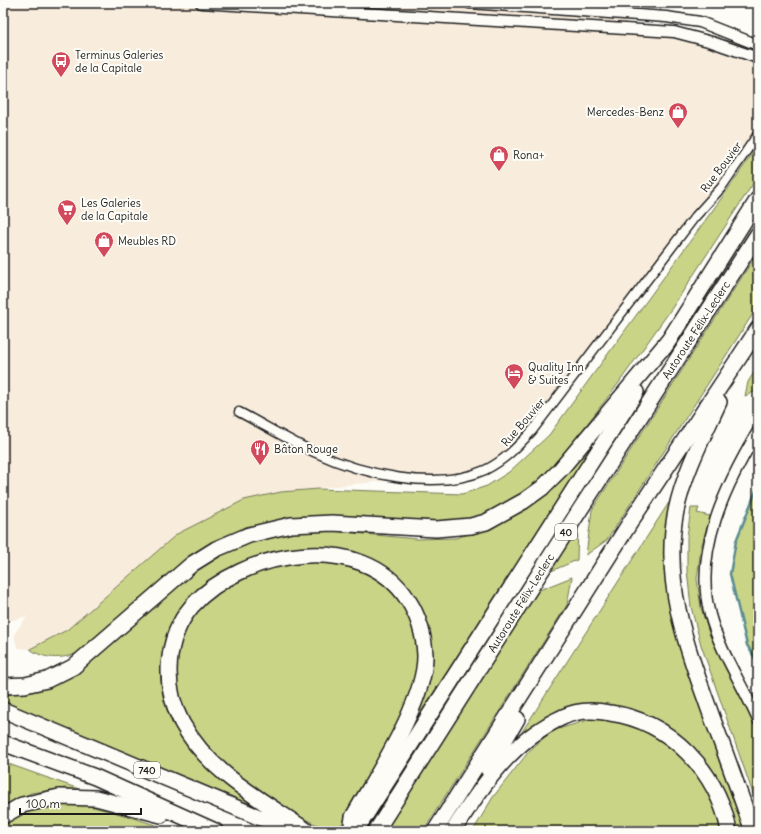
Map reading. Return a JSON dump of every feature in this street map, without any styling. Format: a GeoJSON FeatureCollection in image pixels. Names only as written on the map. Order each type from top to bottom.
{"type":"FeatureCollection","features":[{"type":"Feature","properties":{"kind":"highway"},"geometry":{"type":"LineString","coordinates":[[356,831],[758,199]]}},
{"type":"Feature","properties":{"kind":"highway","name":"Autoroute Félix-Leclerc"},"geometry":{"type":"LineString","coordinates":[[376,831],[576,516],[758,234]]}},
{"type":"Feature","properties":{"kind":"highway"},"geometry":{"type":"LineString","coordinates":[[435,831],[632,518],[758,329]]}},
{"type":"Feature","properties":{"kind":"highway"},"geometry":{"type":"LineString","coordinates":[[3,686],[25,685],[47,680],[73,667],[192,564],[216,549],[249,534],[291,525],[325,524],[455,528],[486,522],[505,513],[542,488],[560,470],[669,340]]}},
{"type":"Feature","properties":{"kind":"highway"},"geometry":{"type":"LineString","coordinates":[[740,357],[706,429],[681,491],[676,513],[672,545],[674,598],[686,645],[752,831]]}},
{"type":"Feature","properties":{"kind":"highway"},"geometry":{"type":"LineString","coordinates":[[474,799],[483,778],[632,518]]}},
{"type":"Feature","properties":{"kind":"highway"},"geometry":{"type":"LineString","coordinates":[[298,828],[229,777],[208,758],[191,737],[181,722],[172,699],[169,679],[169,658],[172,643],[181,623],[192,607],[220,583],[258,565],[280,559],[303,556],[345,556],[381,571],[402,590],[416,614],[423,633],[425,655],[423,672],[409,714],[353,817],[351,831]]}},
{"type":"Feature","properties":{"kind":"highway","name":"740"},"geometry":{"type":"LineString","coordinates":[[3,710],[298,828]]}},
{"type":"Feature","properties":{"kind":"highway"},"geometry":{"type":"LineString","coordinates":[[453,831],[474,799],[508,757],[536,731],[564,716],[594,710],[626,715],[651,724],[672,737],[694,759],[714,786],[726,816],[729,831]]}},
{"type":"Feature","properties":{"kind":"highway","name":"740"},"geometry":{"type":"LineString","coordinates":[[3,742],[94,777],[216,831]]}},
{"type":"Feature","properties":{"kind":"highway"},"geometry":{"type":"LineString","coordinates":[[3,747],[18,748]]}},
{"type":"Feature","properties":{"kind":"highway"},"geometry":{"type":"LineString","coordinates":[[3,816],[22,805],[59,797],[96,798],[201,825]]}},
{"type":"Feature","properties":{"kind":"street"},"geometry":{"type":"LineString","coordinates":[[201,3],[674,32],[712,42],[758,58]]}},
{"type":"Feature","properties":{"kind":"street"},"geometry":{"type":"LineString","coordinates":[[468,3],[666,17],[700,22],[758,45]]}},
{"type":"Feature","properties":{"kind":"street","name":"Rue Bouvier"},"geometry":{"type":"LineString","coordinates":[[239,412],[314,452],[352,467],[373,472],[431,480],[452,480],[486,470],[512,452],[532,431],[694,218],[721,188],[758,134]]}},
{"type":"Feature","properties":{"kind":"street"},"geometry":{"type":"LineString","coordinates":[[758,431],[731,479],[717,516],[708,549],[705,586],[710,616],[717,636],[758,720]]}},
{"type":"Feature","properties":{"kind":"shaded area"},"geometry":{"type":"Polygon","coordinates":[[[3,3],[201,3],[396,10],[355,3],[637,3],[625,22],[674,32],[758,58],[758,134],[512,452],[470,476],[412,478],[281,492],[244,500],[177,534],[67,630],[30,649],[18,648],[15,640],[15,633],[27,616],[3,623],[3,3]]]}},
{"type":"Feature","properties":{"kind":"green space"},"geometry":{"type":"Polygon","coordinates":[[[758,145],[758,176],[672,308],[618,384],[553,468],[525,492],[484,515],[456,521],[306,517],[273,521],[239,531],[206,547],[83,651],[69,656],[56,658],[42,656],[30,649],[67,630],[177,534],[244,500],[281,492],[318,489],[462,494],[487,486],[509,472],[549,435],[731,185],[758,145]]]}},
{"type":"Feature","properties":{"kind":"green space"},"geometry":{"type":"Polygon","coordinates":[[[758,252],[758,306],[607,540],[586,555],[592,510],[758,252]]]}},
{"type":"Feature","properties":{"kind":"green space"},"geometry":{"type":"Polygon","coordinates":[[[758,366],[758,390],[745,396],[748,382],[758,366]]]}},
{"type":"Feature","properties":{"kind":"green space"},"geometry":{"type":"Polygon","coordinates":[[[613,417],[411,727],[430,651],[382,566],[301,550],[189,602],[163,680],[172,723],[203,762],[246,797],[259,810],[171,772],[3,704],[3,696],[44,687],[206,560],[252,540],[295,530],[333,531],[417,539],[456,538],[494,526],[613,417]]]}},
{"type":"Feature","properties":{"kind":"green space"},"geometry":{"type":"Polygon","coordinates":[[[758,486],[758,663],[747,645],[730,574],[736,541],[758,486]]]}},
{"type":"Feature","properties":{"kind":"green space"},"geometry":{"type":"Polygon","coordinates":[[[677,490],[672,612],[679,647],[744,831],[733,831],[730,816],[666,728],[563,709],[539,721],[520,735],[677,490]]]}},
{"type":"Feature","properties":{"kind":"green space"},"geometry":{"type":"Polygon","coordinates":[[[691,508],[699,508],[697,513],[710,516],[701,548],[697,579],[701,608],[710,636],[758,732],[758,808],[701,645],[691,607],[687,570],[687,537],[691,508]]]}},
{"type":"Feature","properties":{"kind":"green space"},"geometry":{"type":"Polygon","coordinates":[[[578,526],[577,560],[549,572],[578,526]]]}},
{"type":"Feature","properties":{"kind":"green space"},"geometry":{"type":"Polygon","coordinates":[[[319,560],[376,574],[408,606],[420,649],[416,676],[405,709],[338,831],[331,831],[291,813],[236,776],[199,739],[183,715],[174,677],[181,631],[207,599],[233,582],[256,571],[294,562],[319,560]]]}},
{"type":"Feature","properties":{"kind":"green space"},"geometry":{"type":"Polygon","coordinates":[[[572,577],[567,605],[423,831],[384,831],[537,591],[572,577]]]}},
{"type":"Feature","properties":{"kind":"green space"},"geometry":{"type":"Polygon","coordinates":[[[598,717],[646,728],[688,760],[712,796],[722,831],[473,831],[493,797],[530,750],[552,731],[598,717]]]}},
{"type":"Feature","properties":{"kind":"green space"},"geometry":{"type":"Polygon","coordinates":[[[3,762],[93,794],[65,788],[31,793],[3,807],[3,762]]]}},
{"type":"Feature","properties":{"kind":"green space"},"geometry":{"type":"Polygon","coordinates":[[[68,802],[121,814],[173,831],[3,831],[3,823],[23,811],[68,802]]]}},
{"type":"Feature","properties":{"kind":"waterway"},"geometry":{"type":"LineString","coordinates":[[758,486],[736,541],[730,574],[747,645],[758,663]]}},
{"type":"Feature","properties":{"kind":"place","name":"Terminus Galeries de la Capitale"},"geometry":{"type":"Point","coordinates":[61,78]}},
{"type":"Feature","properties":{"kind":"place","name":"Mercedes-Benz"},"geometry":{"type":"Point","coordinates":[678,129]}},
{"type":"Feature","properties":{"kind":"place","name":"Rona+"},"geometry":{"type":"Point","coordinates":[499,172]}},
{"type":"Feature","properties":{"kind":"place","name":"Les Galeries de la Capitale"},"geometry":{"type":"Point","coordinates":[67,226]}},
{"type":"Feature","properties":{"kind":"place","name":"Meubles RD"},"geometry":{"type":"Point","coordinates":[104,258]}},
{"type":"Feature","properties":{"kind":"place","name":"Quality Inn & Suites"},"geometry":{"type":"Point","coordinates":[514,390]}},
{"type":"Feature","properties":{"kind":"place","name":"Bâton Rouge"},"geometry":{"type":"Point","coordinates":[260,466]}}]}
